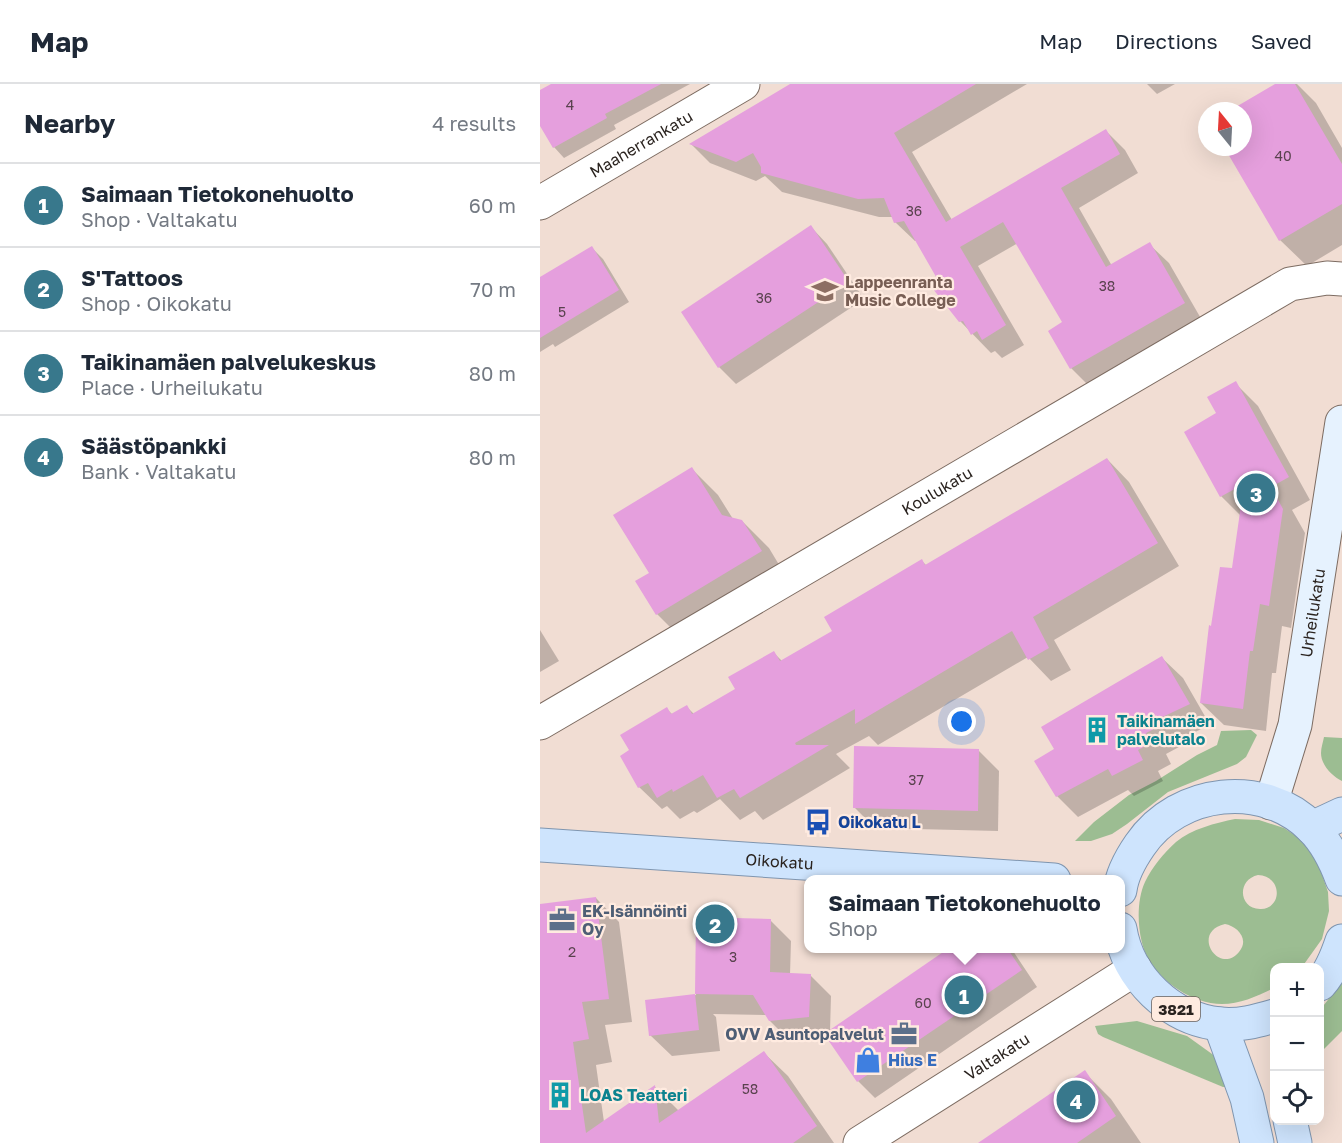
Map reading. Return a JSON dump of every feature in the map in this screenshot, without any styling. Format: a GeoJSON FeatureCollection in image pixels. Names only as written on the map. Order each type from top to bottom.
{"type":"FeatureCollection","features":[{"type":"Feature","properties":{"kind":"main road"},"geometry":{"type":"LineString","coordinates":[[1124,875],[1144,838],[1161,821],[1180,808],[1202,800],[1225,796],[1248,797],[1271,803],[1295,814],[1312,828],[1333,855],[1342,879]]}},
{"type":"Feature","properties":{"kind":"main road"},"geometry":{"type":"LineString","coordinates":[[1312,828],[1342,814]]}},
{"type":"Feature","properties":{"kind":"main road","name":"Oikokatu"},"geometry":{"type":"LineString","coordinates":[[540,845],[994,875]]}},
{"type":"Feature","properties":{"kind":"main road"},"geometry":{"type":"LineString","coordinates":[[1324,977],[1337,956],[1342,941]]}},
{"type":"Feature","properties":{"kind":"main road","name":"3821"},"geometry":{"type":"LineString","coordinates":[[1125,947],[1135,969],[1150,990],[1170,1006],[1194,1018],[1220,1024],[1251,1023],[1272,1017]]}},
{"type":"Feature","properties":{"kind":"main road","name":"3821"},"geometry":{"type":"LineString","coordinates":[[1220,1024],[1247,1098],[1257,1143]]}},
{"type":"Feature","properties":{"kind":"main road"},"geometry":{"type":"LineString","coordinates":[[1291,1125],[1295,1143]]}},
{"type":"Feature","properties":{"kind":"street","name":"Maaherrankatu"},"geometry":{"type":"LineString","coordinates":[[540,203],[743,84]]}},
{"type":"Feature","properties":{"kind":"street","name":"Koulukatu"},"geometry":{"type":"LineString","coordinates":[[540,723],[1290,284],[1327,278],[1342,279]]}},
{"type":"Feature","properties":{"kind":"street","name":"Urheilukatu"},"geometry":{"type":"LineString","coordinates":[[1271,803],[1296,725],[1342,422]]}},
{"type":"Feature","properties":{"kind":"street","name":"Valtakatu"},"geometry":{"type":"LineString","coordinates":[[860,1143],[1135,969]]}},
{"type":"Feature","properties":{"kind":"green space"},"geometry":{"type":"Polygon","coordinates":[[[1251,730],[1257,735],[1246,757],[1237,764],[1168,792],[1112,834],[1091,841],[1075,841],[1094,822],[1129,795],[1217,745],[1221,731],[1251,730]]]}},
{"type":"Feature","properties":{"kind":"green space"},"geometry":{"type":"Polygon","coordinates":[[[1324,737],[1342,738],[1342,781],[1331,773],[1323,762],[1321,753],[1324,737]]]}},
{"type":"Feature","properties":{"kind":"green space"},"geometry":{"type":"Polygon","coordinates":[[[1235,819],[1259,820],[1284,828],[1305,842],[1317,860],[1328,892],[1329,911],[1322,939],[1305,963],[1270,963],[1270,990],[1255,997],[1229,1004],[1205,1002],[1189,996],[1167,981],[1150,962],[1140,933],[1139,911],[1145,882],[1155,866],[1176,842],[1204,827],[1235,819]],[[1258,875],[1246,883],[1243,894],[1248,905],[1261,909],[1273,903],[1277,892],[1272,881],[1258,875]],[[1225,924],[1215,928],[1210,935],[1211,950],[1223,959],[1231,958],[1239,952],[1243,942],[1238,930],[1225,924]]]}},
{"type":"Feature","properties":{"kind":"green space"},"geometry":{"type":"Polygon","coordinates":[[[1342,982],[1342,1031],[1324,1049],[1324,1017],[1324,1005],[1342,982]]]}},
{"type":"Feature","properties":{"kind":"green space"},"geometry":{"type":"Polygon","coordinates":[[[1137,1021],[1187,1036],[1219,1059],[1238,1086],[1223,1087],[1103,1037],[1098,1034],[1095,1026],[1137,1021]]]}},
{"type":"Feature","properties":{"kind":"building"},"geometry":{"type":"Polygon","coordinates":[[[551,84],[661,84],[605,114],[607,118],[553,148],[540,126],[540,90],[551,84]]]}},
{"type":"Feature","properties":{"kind":"building"},"geometry":{"type":"Polygon","coordinates":[[[790,84],[976,84],[894,133],[946,222],[1106,129],[1120,154],[1061,188],[1106,267],[1150,242],[1185,303],[1070,369],[1048,331],[1062,322],[1003,222],[960,247],[1006,325],[982,340],[977,331],[971,335],[963,321],[959,322],[933,289],[939,282],[904,221],[894,223],[884,198],[858,199],[761,173],[761,167],[753,153],[736,162],[689,144],[790,84]]]}},
{"type":"Feature","properties":{"kind":"building"},"geometry":{"type":"Polygon","coordinates":[[[1275,84],[1295,84],[1342,164],[1342,204],[1279,241],[1229,156],[1252,156],[1252,102],[1244,102],[1275,84]]]}},
{"type":"Feature","properties":{"kind":"building"},"geometry":{"type":"Polygon","coordinates":[[[811,225],[849,282],[718,368],[681,312],[811,225]]]}},
{"type":"Feature","properties":{"kind":"building"},"geometry":{"type":"Polygon","coordinates":[[[592,246],[619,290],[540,338],[540,277],[592,246]]]}},
{"type":"Feature","properties":{"kind":"building"},"geometry":{"type":"Polygon","coordinates":[[[1236,381],[1289,477],[1271,487],[1283,509],[1269,606],[1260,604],[1253,651],[1250,651],[1243,709],[1200,703],[1209,625],[1211,626],[1220,567],[1232,568],[1244,484],[1220,497],[1184,432],[1216,413],[1207,397],[1236,381]]]}},
{"type":"Feature","properties":{"kind":"building"},"geometry":{"type":"Polygon","coordinates":[[[1107,458],[1158,543],[1033,617],[1049,648],[1028,660],[1012,631],[855,724],[855,709],[795,743],[796,745],[829,745],[740,798],[734,789],[717,798],[703,775],[657,798],[648,783],[638,788],[620,756],[629,750],[620,735],[667,707],[671,714],[687,705],[692,714],[735,689],[728,677],[774,651],[780,661],[832,631],[824,617],[922,559],[925,565],[1107,458]]]}},
{"type":"Feature","properties":{"kind":"building"},"geometry":{"type":"Polygon","coordinates":[[[692,467],[722,515],[742,520],[762,551],[656,615],[635,581],[649,573],[613,515],[692,467]]]}},
{"type":"Feature","properties":{"kind":"building","name":"Taikinamäen palvelutalo"},"geometry":{"type":"Polygon","coordinates":[[[1162,656],[1190,704],[1156,720],[1160,726],[1146,733],[1151,743],[1138,750],[1143,760],[1112,776],[1108,769],[1056,797],[1034,761],[1054,749],[1041,727],[1162,656]]]}},
{"type":"Feature","properties":{"kind":"building"},"geometry":{"type":"Polygon","coordinates":[[[854,746],[979,749],[978,811],[853,808],[854,746]]]}},
{"type":"Feature","properties":{"kind":"building"},"geometry":{"type":"Polygon","coordinates":[[[596,897],[609,999],[582,1002],[589,1039],[573,1042],[586,1133],[655,1085],[659,1123],[764,1051],[817,1126],[793,1143],[540,1143],[540,904],[596,897]]]}},
{"type":"Feature","properties":{"kind":"building"},"geometry":{"type":"Polygon","coordinates":[[[696,917],[771,919],[770,972],[811,974],[809,1017],[769,1021],[753,995],[695,994],[696,917]]]}},
{"type":"Feature","properties":{"kind":"building"},"geometry":{"type":"Polygon","coordinates":[[[942,953],[1010,953],[1022,970],[857,1082],[824,1034],[942,953]]]}},
{"type":"Feature","properties":{"kind":"building"},"geometry":{"type":"Polygon","coordinates":[[[695,994],[699,1030],[649,1036],[645,1000],[695,994]]]}},
{"type":"Feature","properties":{"kind":"building"},"geometry":{"type":"Polygon","coordinates":[[[1085,1070],[1116,1116],[1077,1143],[978,1143],[1085,1070]]]}},
{"type":"Feature","properties":{"kind":"place","name":"Lappeenranta Music College"},"geometry":{"type":"Point","coordinates":[825,291]}},
{"type":"Feature","properties":{"kind":"place","name":"Taikinamäen palvelukeskus"},"geometry":{"type":"Point","coordinates":[1256,493]}},
{"type":"Feature","properties":{"kind":"place","name":"Taikinamäen palvelutalo"},"geometry":{"type":"Point","coordinates":[1097,730]}},
{"type":"Feature","properties":{"kind":"place","name":"Oikokatu L"},"geometry":{"type":"Point","coordinates":[818,822]}},
{"type":"Feature","properties":{"kind":"place","name":"EK-Isännöinti Oy"},"geometry":{"type":"Point","coordinates":[562,920]}},
{"type":"Feature","properties":{"kind":"place","name":"S'Tattoos"},"geometry":{"type":"Point","coordinates":[715,924]}},
{"type":"Feature","properties":{"kind":"place","name":"Saimaan Tietokonehuolto"},"geometry":{"type":"Point","coordinates":[964,995]}},
{"type":"Feature","properties":{"kind":"place","name":"OVV Asuntopalvelut"},"geometry":{"type":"Point","coordinates":[904,1034]}},
{"type":"Feature","properties":{"kind":"place","name":"Hius E"},"geometry":{"type":"Point","coordinates":[868,1060]}},
{"type":"Feature","properties":{"kind":"place","name":"LOAS Teatteri"},"geometry":{"type":"Point","coordinates":[560,1095]}},
{"type":"Feature","properties":{"kind":"place","name":"Säästöpankki"},"geometry":{"type":"Point","coordinates":[1076,1100]}}]}
